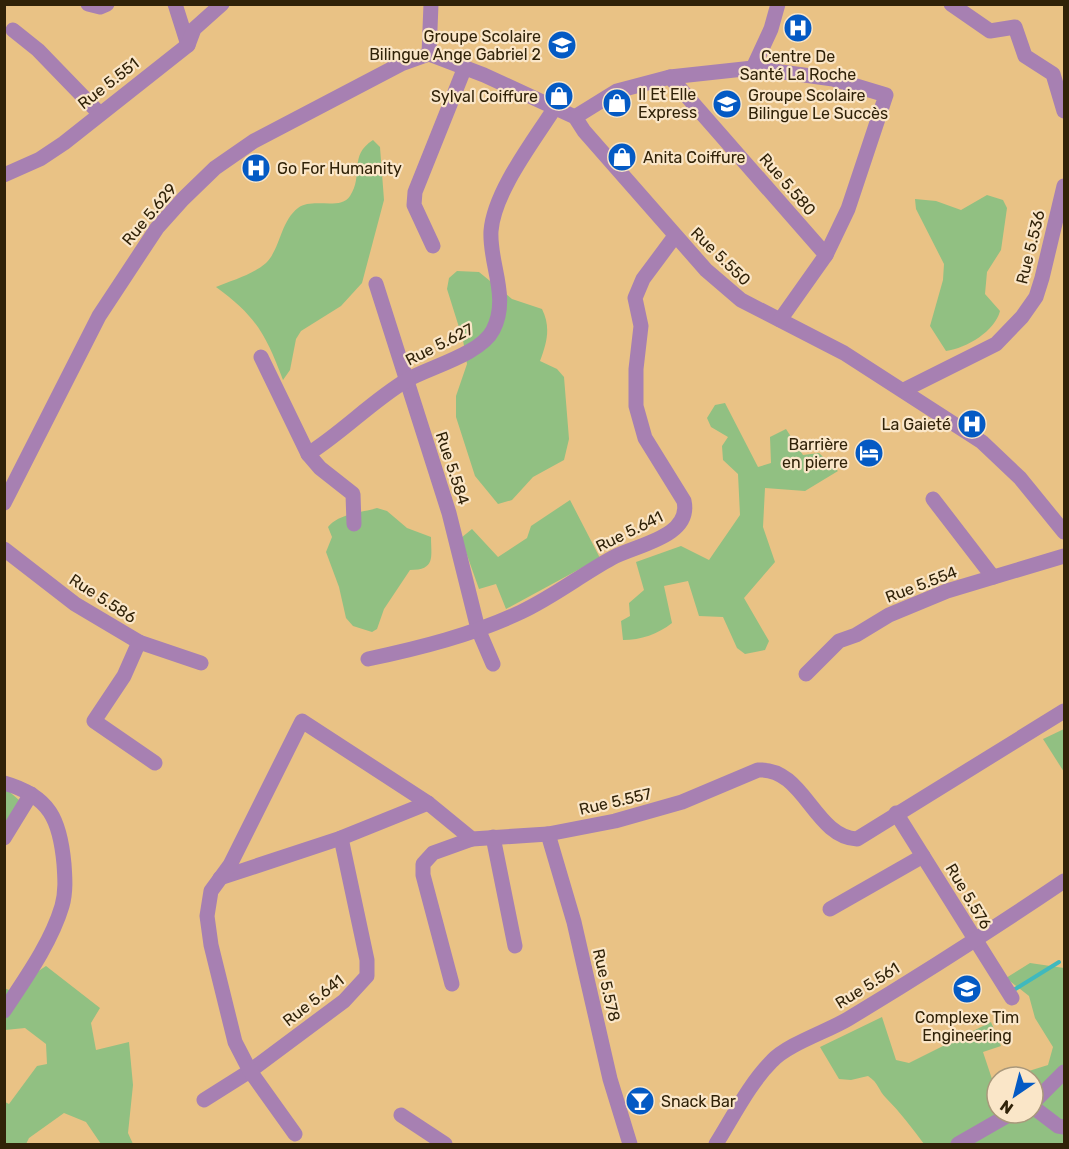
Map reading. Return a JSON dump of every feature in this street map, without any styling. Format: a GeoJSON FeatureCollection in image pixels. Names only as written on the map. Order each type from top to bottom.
{"type":"FeatureCollection","features":[{"type":"Feature","properties":{"kind":"street"},"geometry":{"type":"LineString","coordinates":[[88,4],[100,7],[107,4]]}},
{"type":"Feature","properties":{"kind":"street"},"geometry":{"type":"LineString","coordinates":[[175,4],[188,45]]}},
{"type":"Feature","properties":{"kind":"street","name":"Rue 5.551"},"geometry":{"type":"LineString","coordinates":[[4,176],[40,159],[64,143],[99,113],[188,45],[194,29],[222,4]]}},
{"type":"Feature","properties":{"kind":"street"},"geometry":{"type":"LineString","coordinates":[[431,4],[429,54],[465,67],[575,117],[617,91],[670,76],[753,68],[833,79],[886,95],[848,209],[826,255],[780,320]]}},
{"type":"Feature","properties":{"kind":"street"},"geometry":{"type":"LineString","coordinates":[[753,68],[771,29],[778,4]]}},
{"type":"Feature","properties":{"kind":"street"},"geometry":{"type":"LineString","coordinates":[[951,4],[990,31],[1015,27],[1025,56],[1053,74],[1065,111]]}},
{"type":"Feature","properties":{"kind":"street"},"geometry":{"type":"LineString","coordinates":[[13,30],[38,50],[99,113]]}},
{"type":"Feature","properties":{"kind":"street","name":"Rue 5.629"},"geometry":{"type":"LineString","coordinates":[[4,503],[74,360],[99,316],[128,268],[157,228],[183,199],[215,168],[254,141],[401,64],[429,54]]}},
{"type":"Feature","properties":{"kind":"street"},"geometry":{"type":"LineString","coordinates":[[433,246],[414,205],[415,192],[465,67]]}},
{"type":"Feature","properties":{"kind":"street","name":"Rue 5.580"},"geometry":{"type":"LineString","coordinates":[[670,76],[826,255]]}},
{"type":"Feature","properties":{"kind":"street","name":"Rue 5.627"},"geometry":{"type":"LineString","coordinates":[[308,454],[407,380],[486,340],[493,330],[501,297],[491,229],[507,186],[554,109]]}},
{"type":"Feature","properties":{"kind":"street","name":"Rue 5.550"},"geometry":{"type":"LineString","coordinates":[[575,117],[584,131],[675,236],[706,270],[741,300],[844,352],[982,442],[1020,478],[1065,532]]}},
{"type":"Feature","properties":{"kind":"street","name":"Rue 5.536"},"geometry":{"type":"LineString","coordinates":[[904,390],[987,349],[1010,331],[1022,317],[1039,287],[1065,186]]}},
{"type":"Feature","properties":{"kind":"street","name":"Rue 5.641"},"geometry":{"type":"LineString","coordinates":[[368,659],[429,646],[521,612],[596,567],[677,528],[686,510],[684,501],[645,438],[636,406],[641,326],[635,298],[643,279],[675,236]]}},
{"type":"Feature","properties":{"kind":"street","name":"Rue 5.584"},"geometry":{"type":"LineString","coordinates":[[376,284],[449,513],[478,629],[492,664]]}},
{"type":"Feature","properties":{"kind":"street"},"geometry":{"type":"LineString","coordinates":[[261,357],[308,454],[320,468],[353,494],[354,524]]}},
{"type":"Feature","properties":{"kind":"street"},"geometry":{"type":"LineString","coordinates":[[933,499],[993,577]]}},
{"type":"Feature","properties":{"kind":"street","name":"Rue 5.586"},"geometry":{"type":"LineString","coordinates":[[4,549],[75,604],[139,642],[124,676],[94,721],[155,763]]}},
{"type":"Feature","properties":{"kind":"street","name":"Rue 5.554"},"geometry":{"type":"LineString","coordinates":[[806,674],[839,641],[856,635],[889,615],[947,591],[1065,556]]}},
{"type":"Feature","properties":{"kind":"street"},"geometry":{"type":"LineString","coordinates":[[139,642],[201,663]]}},
{"type":"Feature","properties":{"kind":"street","name":"Rue 5.557"},"geometry":{"type":"LineString","coordinates":[[452,984],[423,875],[423,864],[433,853],[472,839],[548,834],[674,805],[713,791],[758,770],[769,770],[792,784],[835,831],[844,837],[860,837],[1065,711]]}},
{"type":"Feature","properties":{"kind":"street"},"geometry":{"type":"LineString","coordinates":[[295,1134],[250,1071],[235,1042],[208,928],[207,903],[211,891],[230,865],[302,721],[428,804],[472,839]]}},
{"type":"Feature","properties":{"kind":"street"},"geometry":{"type":"LineString","coordinates":[[4,783],[20,787],[44,802],[56,821],[62,844],[65,893],[55,926],[4,1011]]}},
{"type":"Feature","properties":{"kind":"street"},"geometry":{"type":"LineString","coordinates":[[4,838],[31,794]]}},
{"type":"Feature","properties":{"kind":"street"},"geometry":{"type":"LineString","coordinates":[[220,878],[340,838],[428,804]]}},
{"type":"Feature","properties":{"kind":"street","name":"Rue 5.576"},"geometry":{"type":"LineString","coordinates":[[896,813],[1012,998]]}},
{"type":"Feature","properties":{"kind":"street","name":"Rue 5.578"},"geometry":{"type":"LineString","coordinates":[[548,834],[574,922],[624,1142]]}},
{"type":"Feature","properties":{"kind":"street"},"geometry":{"type":"LineString","coordinates":[[493,837],[515,946]]}},
{"type":"Feature","properties":{"kind":"street","name":"Rue 5.641"},"geometry":{"type":"LineString","coordinates":[[204,1100],[250,1071],[344,1001],[367,976],[367,960],[340,838]]}},
{"type":"Feature","properties":{"kind":"street"},"geometry":{"type":"LineString","coordinates":[[830,909],[923,856]]}},
{"type":"Feature","properties":{"kind":"street","name":"Rue 5.561"},"geometry":{"type":"LineString","coordinates":[[716,1144],[759,1075],[772,1060],[793,1046],[824,1034],[1065,881]]}},
{"type":"Feature","properties":{"kind":"street"},"geometry":{"type":"LineString","coordinates":[[1045,1093],[1065,1072]]}},
{"type":"Feature","properties":{"kind":"street"},"geometry":{"type":"LineString","coordinates":[[401,1115],[445,1144]]}},
{"type":"Feature","properties":{"kind":"street"},"geometry":{"type":"LineString","coordinates":[[1045,1115],[1058,1126],[1065,1127]]}},
{"type":"Feature","properties":{"kind":"street"},"geometry":{"type":"LineString","coordinates":[[958,1144],[991,1125]]}},
{"type":"Feature","properties":{"kind":"green space"},"geometry":{"type":"Polygon","coordinates":[[[373,140],[380,147],[384,200],[362,283],[341,306],[301,331],[296,339],[290,370],[283,380],[265,338],[258,328],[241,307],[216,287],[249,274],[266,263],[275,250],[288,220],[298,208],[311,204],[340,203],[346,200],[354,188],[358,159],[365,146],[373,140]]]}},
{"type":"Feature","properties":{"kind":"green space"},"geometry":{"type":"Polygon","coordinates":[[[987,195],[1003,200],[1007,208],[1001,250],[987,272],[985,294],[1000,311],[986,332],[963,346],[946,351],[930,326],[943,280],[944,264],[916,209],[915,199],[936,201],[961,210],[987,195]]]}},
{"type":"Feature","properties":{"kind":"green space"},"geometry":{"type":"Polygon","coordinates":[[[457,271],[479,272],[512,299],[542,309],[547,335],[540,361],[557,369],[564,377],[569,439],[564,460],[533,477],[512,500],[498,504],[475,476],[456,417],[456,396],[467,364],[463,340],[447,289],[449,278],[457,271]]]}},
{"type":"Feature","properties":{"kind":"green space"},"geometry":{"type":"Polygon","coordinates":[[[725,403],[758,467],[771,463],[770,437],[786,429],[803,455],[819,453],[838,471],[805,491],[765,488],[763,527],[775,562],[744,598],[769,641],[765,650],[745,654],[737,648],[723,617],[699,616],[688,581],[664,586],[672,623],[649,636],[623,640],[621,621],[630,616],[629,603],[644,590],[636,562],[681,546],[709,560],[740,515],[738,474],[723,460],[722,446],[728,437],[711,427],[707,418],[715,405],[725,403]]]}},
{"type":"Feature","properties":{"kind":"green space"},"geometry":{"type":"Polygon","coordinates":[[[570,500],[600,558],[506,609],[496,584],[479,589],[461,538],[472,529],[498,557],[527,538],[531,526],[570,500]]]}},
{"type":"Feature","properties":{"kind":"green space"},"geometry":{"type":"Polygon","coordinates":[[[377,508],[387,511],[407,528],[431,537],[431,556],[428,565],[424,568],[410,570],[384,609],[377,629],[372,632],[353,626],[346,618],[339,587],[326,552],[332,537],[328,527],[333,522],[345,516],[377,508]]]}},
{"type":"Feature","properties":{"kind":"green space"},"geometry":{"type":"Polygon","coordinates":[[[1064,729],[1064,772],[1043,739],[1064,729]]]}},
{"type":"Feature","properties":{"kind":"green space"},"geometry":{"type":"Polygon","coordinates":[[[5,788],[19,800],[5,827],[5,788]]]}},
{"type":"Feature","properties":{"kind":"green space"},"geometry":{"type":"Polygon","coordinates":[[[1030,963],[1064,968],[1064,1144],[924,1144],[872,1079],[868,1076],[851,1080],[839,1079],[820,1047],[882,1017],[896,1060],[909,1063],[991,1022],[1001,1046],[983,1052],[987,1065],[985,1065],[985,1125],[1045,1125],[1045,1066],[1048,1065],[1053,1047],[1035,1018],[1029,996],[1006,978],[1030,963]]]}},
{"type":"Feature","properties":{"kind":"green space"},"geometry":{"type":"Polygon","coordinates":[[[46,966],[100,1008],[91,1023],[96,1050],[129,1042],[133,1085],[128,1133],[133,1144],[101,1144],[86,1122],[64,1113],[29,1138],[26,1144],[5,1144],[5,1102],[9,1104],[37,1066],[47,1064],[46,1044],[25,1028],[5,1030],[4,988],[22,995],[34,974],[46,966]]]}},
{"type":"Feature","properties":{"kind":"waterway"},"geometry":{"type":"LineString","coordinates":[[1012,991],[1059,962]]}},
{"type":"Feature","properties":{"kind":"place","name":"Centre De Santé La Roche"},"geometry":{"type":"Point","coordinates":[798,28]}},
{"type":"Feature","properties":{"kind":"place","name":"Groupe Scolaire Bilingue Ange Gabriel 2"},"geometry":{"type":"Point","coordinates":[562,45]}},
{"type":"Feature","properties":{"kind":"place","name":"Sylval Coiffure"},"geometry":{"type":"Point","coordinates":[559,96]}},
{"type":"Feature","properties":{"kind":"place","name":"Il Et Elle Express"},"geometry":{"type":"Point","coordinates":[617,103]}},
{"type":"Feature","properties":{"kind":"place","name":"Groupe Scolaire Bilingue Le Succès"},"geometry":{"type":"Point","coordinates":[727,104]}},
{"type":"Feature","properties":{"kind":"place","name":"Anita Coiffure"},"geometry":{"type":"Point","coordinates":[622,157]}},
{"type":"Feature","properties":{"kind":"place","name":"Go For Humanity"},"geometry":{"type":"Point","coordinates":[256,168]}},
{"type":"Feature","properties":{"kind":"place","name":"La Gaieté"},"geometry":{"type":"Point","coordinates":[972,424]}},
{"type":"Feature","properties":{"kind":"place","name":"Barrière en pierre"},"geometry":{"type":"Point","coordinates":[869,453]}},
{"type":"Feature","properties":{"kind":"place","name":"Complexe Tim Engineering"},"geometry":{"type":"Point","coordinates":[967,989]}},
{"type":"Feature","properties":{"kind":"place","name":"Snack Bar"},"geometry":{"type":"Point","coordinates":[640,1101]}}]}
